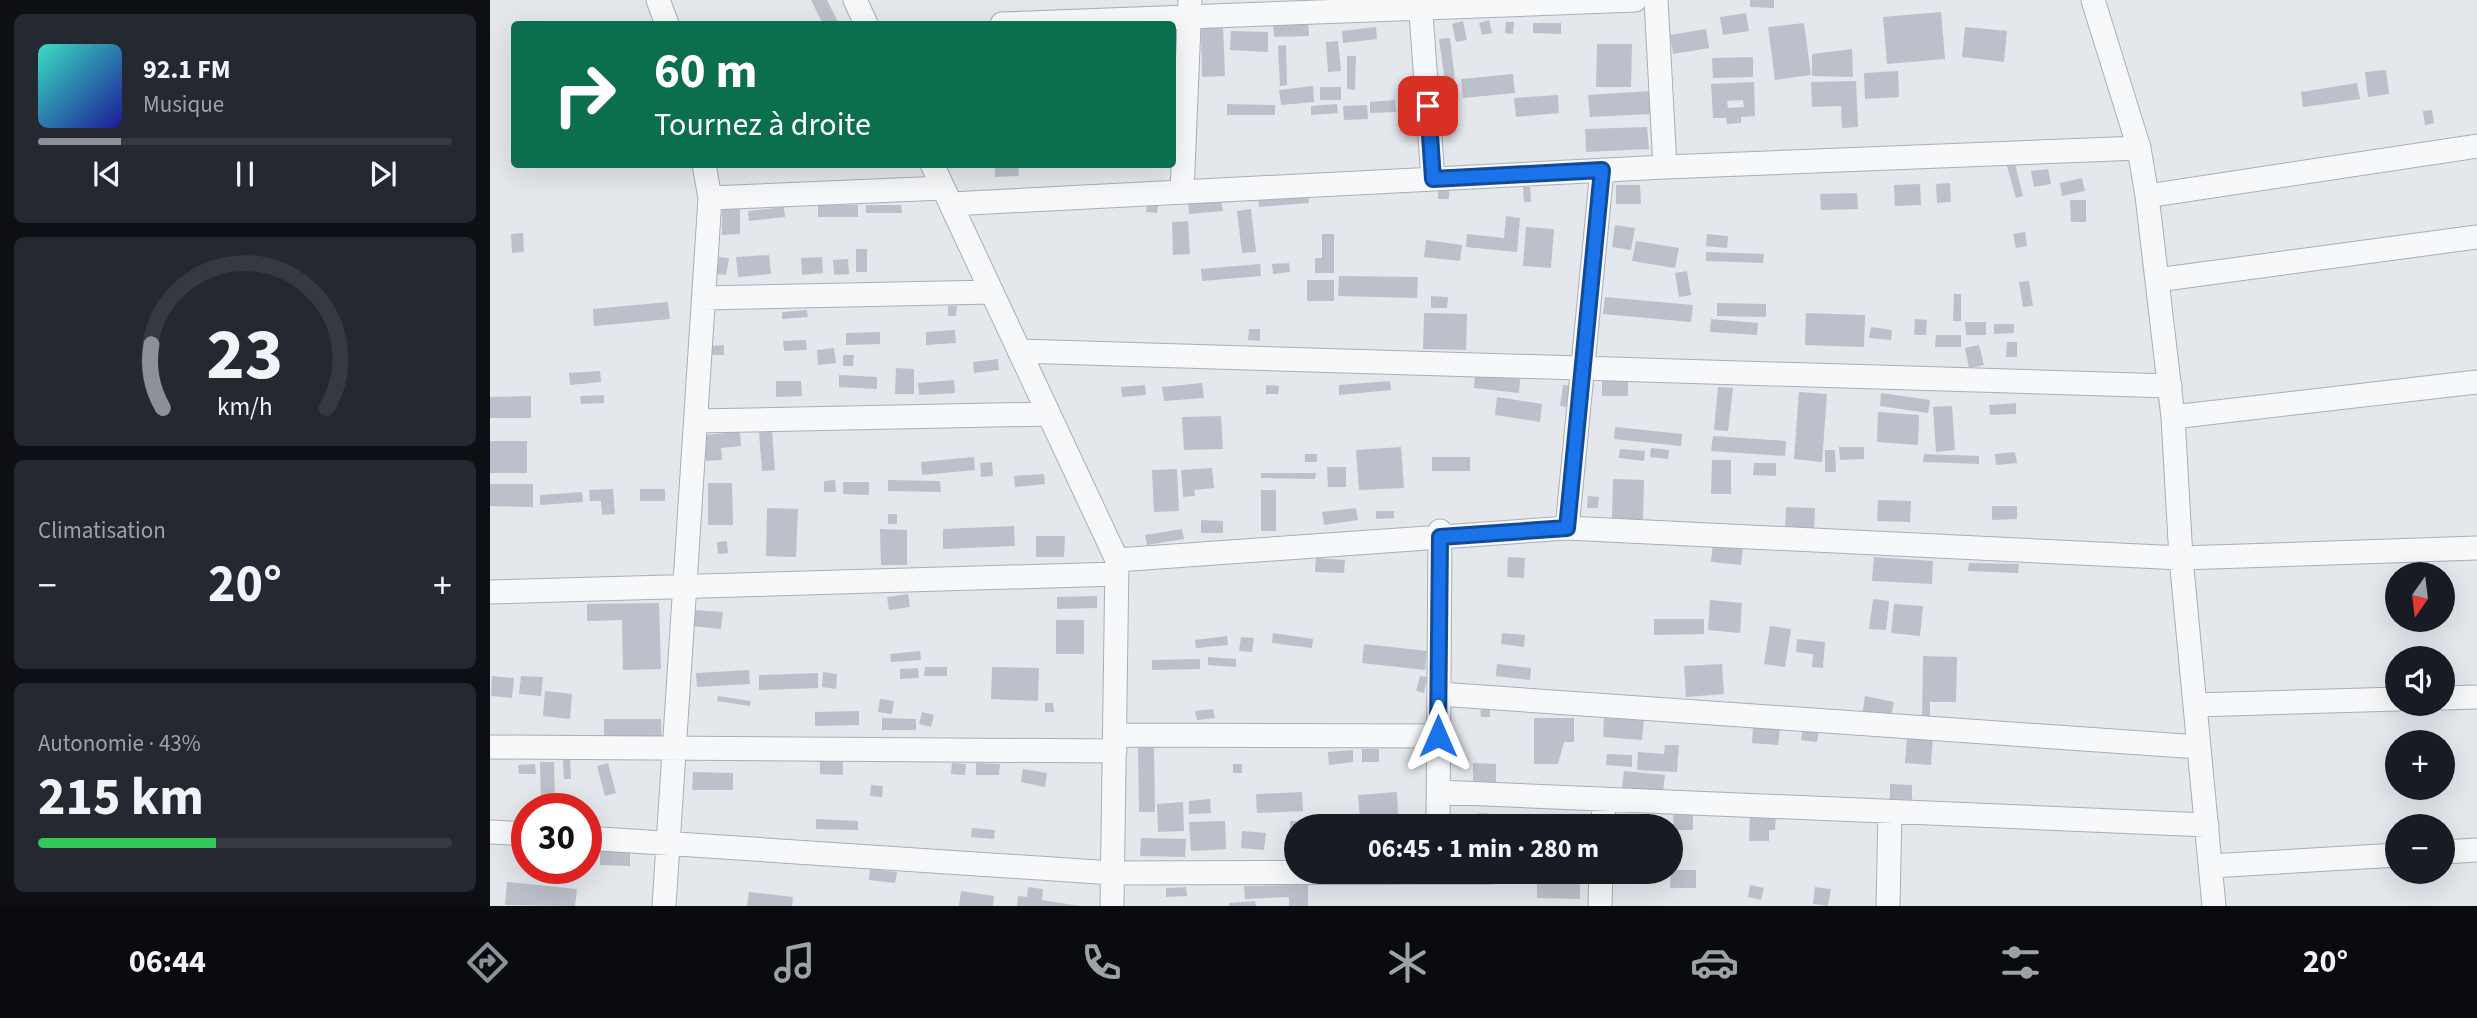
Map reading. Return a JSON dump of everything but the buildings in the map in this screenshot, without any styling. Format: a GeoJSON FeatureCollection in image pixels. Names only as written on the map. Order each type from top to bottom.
{"type":"FeatureCollection","features":[{"type":"Feature","properties":{"kind":"street"},"geometry":{"type":"LineString","coordinates":[[658,0],[666,21]]}},
{"type":"Feature","properties":{"kind":"street"},"geometry":{"type":"LineString","coordinates":[[855,0],[865,21]]}},
{"type":"Feature","properties":{"kind":"street"},"geometry":{"type":"LineString","coordinates":[[1040,21],[1190,9],[1635,0]]}},
{"type":"Feature","properties":{"kind":"street"},"geometry":{"type":"LineString","coordinates":[[1656,0],[1665,167]]}},
{"type":"Feature","properties":{"kind":"street"},"geometry":{"type":"LineString","coordinates":[[2094,0],[2138,148],[2147,196],[2173,417],[2181,558],[2214,906]]}},
{"type":"Feature","properties":{"kind":"street"},"geometry":{"type":"LineString","coordinates":[[1420,4],[1433,179]]}},
{"type":"Feature","properties":{"kind":"street"},"geometry":{"type":"LineString","coordinates":[[1182,192],[1190,9]]}},
{"type":"Feature","properties":{"kind":"street"},"geometry":{"type":"LineString","coordinates":[[2147,196],[2477,146]]}},
{"type":"Feature","properties":{"kind":"street"},"geometry":{"type":"LineString","coordinates":[[710,198],[1182,192],[1665,167],[2138,148]]}},
{"type":"Feature","properties":{"kind":"street"},"geometry":{"type":"LineString","coordinates":[[664,906],[710,198],[705,168]]}},
{"type":"Feature","properties":{"kind":"street"},"geometry":{"type":"LineString","coordinates":[[934,168],[1117,567],[1112,906]]}},
{"type":"Feature","properties":{"kind":"street"},"geometry":{"type":"LineString","coordinates":[[1567,528],[1602,170]]}},
{"type":"Feature","properties":{"kind":"street"},"geometry":{"type":"LineString","coordinates":[[2157,281],[2477,237]]}},
{"type":"Feature","properties":{"kind":"street"},"geometry":{"type":"LineString","coordinates":[[704,298],[992,292]]}},
{"type":"Feature","properties":{"kind":"street"},"geometry":{"type":"LineString","coordinates":[[1019,351],[2170,386]]}},
{"type":"Feature","properties":{"kind":"street"},"geometry":{"type":"LineString","coordinates":[[2173,417],[2477,382]]}},
{"type":"Feature","properties":{"kind":"street"},"geometry":{"type":"LineString","coordinates":[[697,421],[1049,414]]}},
{"type":"Feature","properties":{"kind":"street"},"geometry":{"type":"LineString","coordinates":[[490,592],[1117,567],[1440,534],[1567,528],[2181,558],[2477,548]]}},
{"type":"Feature","properties":{"kind":"street"},"geometry":{"type":"LineString","coordinates":[[1438,814],[1440,534]]}},
{"type":"Feature","properties":{"kind":"street"},"geometry":{"type":"LineString","coordinates":[[1438,694],[2199,747]]}},
{"type":"Feature","properties":{"kind":"street"},"geometry":{"type":"LineString","coordinates":[[2455,698],[2477,697]]}},
{"type":"Feature","properties":{"kind":"street"},"geometry":{"type":"LineString","coordinates":[[2195,705],[2385,699]]}},
{"type":"Feature","properties":{"kind":"street"},"geometry":{"type":"LineString","coordinates":[[490,747],[675,748],[1115,743],[1438,736]]}},
{"type":"Feature","properties":{"kind":"street"},"geometry":{"type":"LineString","coordinates":[[1438,792],[2207,825]]}},
{"type":"Feature","properties":{"kind":"street"},"geometry":{"type":"LineString","coordinates":[[1603,814],[1604,799]]}},
{"type":"Feature","properties":{"kind":"street"},"geometry":{"type":"LineString","coordinates":[[1888,906],[1890,812]]}},
{"type":"Feature","properties":{"kind":"street"},"geometry":{"type":"LineString","coordinates":[[490,832],[511,833]]}},
{"type":"Feature","properties":{"kind":"street"},"geometry":{"type":"LineString","coordinates":[[602,839],[1113,873],[1284,872]]}},
{"type":"Feature","properties":{"kind":"street"},"geometry":{"type":"LineString","coordinates":[[2455,851],[2477,850]]}},
{"type":"Feature","properties":{"kind":"street"},"geometry":{"type":"LineString","coordinates":[[2211,866],[2385,856]]}},
{"type":"Feature","properties":{"kind":"street"},"geometry":{"type":"LineString","coordinates":[[1600,906],[1601,884]]}},
{"type":"Feature","properties":{"kind":"route"},"geometry":{"type":"LineString","coordinates":[[1428,106],[1433,179],[1602,170],[1567,528],[1440,537],[1438,736]]}}]}
